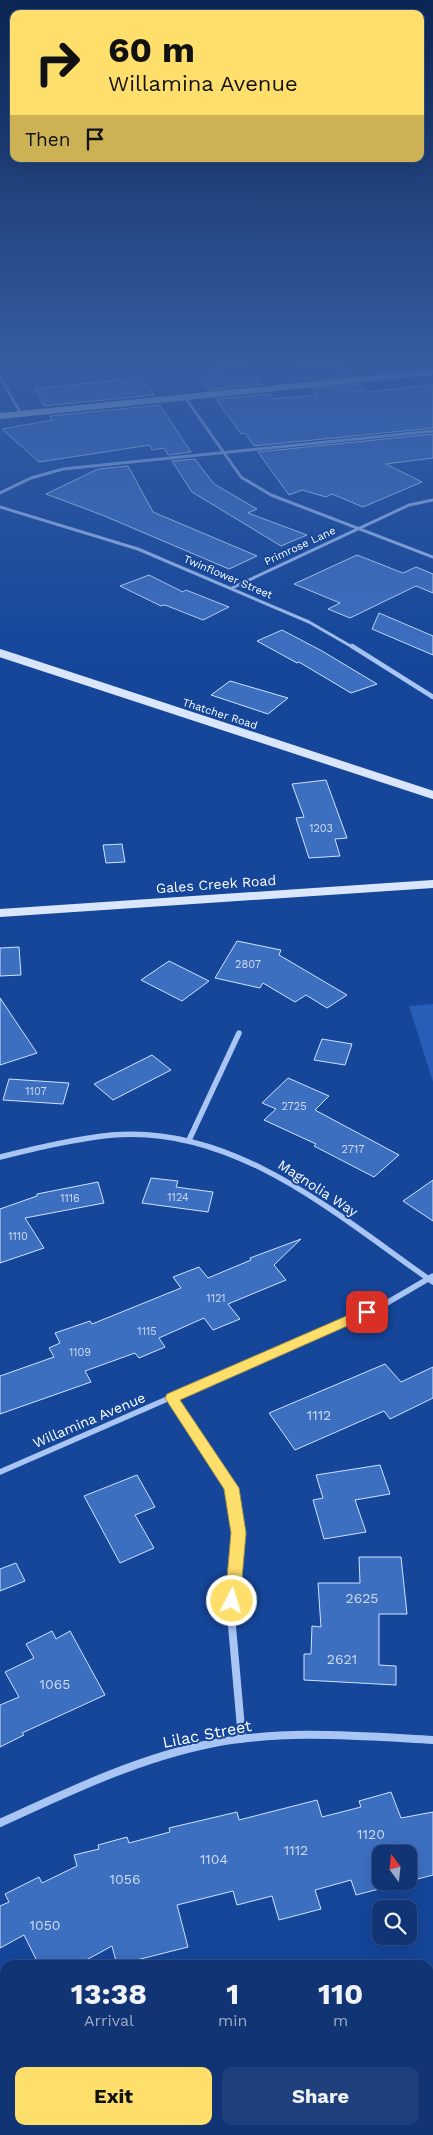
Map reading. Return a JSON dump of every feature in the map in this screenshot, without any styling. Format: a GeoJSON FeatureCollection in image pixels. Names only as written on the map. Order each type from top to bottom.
{"type":"FeatureCollection","features":[{"type":"Feature","properties":{"kind":"street"},"geometry":{"type":"LineString","coordinates":[[0,493],[31,478],[63,469],[87,467]]}},
{"type":"Feature","properties":{"kind":"street"},"geometry":{"type":"LineString","coordinates":[[233,467],[241,477],[258,489],[433,557]]}},
{"type":"Feature","properties":{"kind":"street","name":"Primrose Lane"},"geometry":{"type":"LineString","coordinates":[[232,588],[409,505],[433,500]]}},
{"type":"Feature","properties":{"kind":"street","name":"Twinflower Street"},"geometry":{"type":"LineString","coordinates":[[0,507],[138,549],[232,588],[339,638],[433,697]]}},
{"type":"Feature","properties":{"kind":"street","name":"Thatcher Road"},"geometry":{"type":"LineString","coordinates":[[0,653],[433,795]]}},
{"type":"Feature","properties":{"kind":"street","name":"Gales Creek Road"},"geometry":{"type":"LineString","coordinates":[[0,913],[433,884]]}},
{"type":"Feature","properties":{"kind":"street"},"geometry":{"type":"LineString","coordinates":[[188,1140],[239,1033]]}},
{"type":"Feature","properties":{"kind":"street","name":"Magnolia Way"},"geometry":{"type":"LineString","coordinates":[[0,1158],[63,1142],[113,1135],[148,1135],[188,1140],[222,1150],[284,1179],[431,1279]]}},
{"type":"Feature","properties":{"kind":"street","name":"Willamina Avenue"},"geometry":{"type":"LineString","coordinates":[[0,1472],[385,1304],[431,1279]]}},
{"type":"Feature","properties":{"kind":"street"},"geometry":{"type":"LineString","coordinates":[[172,1398],[231,1488],[239,1533],[231,1615],[242,1739]]}},
{"type":"Feature","properties":{"kind":"street","name":"Lilac Street"},"geometry":{"type":"LineString","coordinates":[[0,1823],[108,1773],[168,1754],[242,1739],[318,1735],[433,1740]]}},
{"type":"Feature","properties":{"kind":"shaded area"},"geometry":{"type":"Polygon","coordinates":[[[433,1004],[433,1082],[409,1006],[433,1004]]]}},
{"type":"Feature","properties":{"kind":"building"},"geometry":{"type":"Polygon","coordinates":[[[128,467],[153,512],[257,556],[229,569],[102,515],[46,494],[98,469],[128,467]]]}},
{"type":"Feature","properties":{"kind":"building"},"geometry":{"type":"Polygon","coordinates":[[[176,467],[201,467],[214,484],[257,509],[248,513],[307,535],[281,546],[192,492],[176,467]]]}},
{"type":"Feature","properties":{"kind":"building"},"geometry":{"type":"Polygon","coordinates":[[[269,467],[391,467],[422,482],[363,507],[332,494],[326,497],[302,490],[289,495],[269,467]]]}},
{"type":"Feature","properties":{"kind":"building"},"geometry":{"type":"Polygon","coordinates":[[[357,555],[403,573],[416,567],[433,574],[433,593],[416,586],[350,618],[328,609],[340,603],[294,584],[357,555]]]}},
{"type":"Feature","properties":{"kind":"building"},"geometry":{"type":"Polygon","coordinates":[[[149,575],[183,592],[186,590],[229,607],[203,620],[165,605],[161,606],[120,586],[149,575]]]}},
{"type":"Feature","properties":{"kind":"building"},"geometry":{"type":"Polygon","coordinates":[[[379,613],[433,636],[433,655],[372,629],[379,613]]]}},
{"type":"Feature","properties":{"kind":"building"},"geometry":{"type":"Polygon","coordinates":[[[282,630],[322,651],[377,684],[351,693],[299,662],[297,663],[257,641],[282,630]]]}},
{"type":"Feature","properties":{"kind":"building"},"geometry":{"type":"Polygon","coordinates":[[[230,681],[288,698],[268,714],[211,695],[230,681]]]}},
{"type":"Feature","properties":{"kind":"building"},"geometry":{"type":"Polygon","coordinates":[[[326,780],[347,838],[335,839],[340,856],[309,858],[296,818],[304,817],[292,784],[326,780]]]}},
{"type":"Feature","properties":{"kind":"building"},"geometry":{"type":"Polygon","coordinates":[[[122,844],[125,862],[106,863],[103,845],[122,844]]]}},
{"type":"Feature","properties":{"kind":"building"},"geometry":{"type":"Polygon","coordinates":[[[237,941],[281,950],[279,955],[347,995],[327,1008],[306,995],[295,1002],[263,983],[260,988],[215,978],[237,941]]]}},
{"type":"Feature","properties":{"kind":"building"},"geometry":{"type":"Polygon","coordinates":[[[19,947],[21,975],[0,976],[0,948],[19,947]]]}},
{"type":"Feature","properties":{"kind":"building"},"geometry":{"type":"Polygon","coordinates":[[[169,961],[209,981],[182,1001],[141,980],[169,961]]]}},
{"type":"Feature","properties":{"kind":"building"},"geometry":{"type":"Polygon","coordinates":[[[0,998],[37,1053],[0,1065],[0,998]]]}},
{"type":"Feature","properties":{"kind":"building"},"geometry":{"type":"Polygon","coordinates":[[[322,1039],[352,1044],[345,1065],[314,1060],[322,1039]]]}},
{"type":"Feature","properties":{"kind":"building"},"geometry":{"type":"Polygon","coordinates":[[[152,1055],[171,1070],[113,1100],[94,1084],[152,1055]]]}},
{"type":"Feature","properties":{"kind":"building"},"geometry":{"type":"Polygon","coordinates":[[[288,1078],[329,1096],[315,1110],[399,1155],[374,1177],[314,1146],[316,1144],[264,1120],[276,1109],[262,1103],[288,1078]]]}},
{"type":"Feature","properties":{"kind":"building"},"geometry":{"type":"Polygon","coordinates":[[[9,1079],[69,1083],[63,1104],[3,1100],[9,1079]]]}},
{"type":"Feature","properties":{"kind":"building"},"geometry":{"type":"Polygon","coordinates":[[[151,1178],[178,1181],[176,1187],[213,1192],[208,1212],[142,1203],[151,1178]]]}},
{"type":"Feature","properties":{"kind":"building"},"geometry":{"type":"Polygon","coordinates":[[[433,1180],[433,1221],[403,1201],[433,1180]]]}},
{"type":"Feature","properties":{"kind":"building"},"geometry":{"type":"Polygon","coordinates":[[[98,1182],[104,1203],[25,1218],[44,1248],[0,1263],[0,1209],[37,1196],[37,1194],[98,1182]]]}},
{"type":"Feature","properties":{"kind":"building"},"geometry":{"type":"Polygon","coordinates":[[[301,1239],[274,1265],[286,1280],[228,1304],[240,1319],[213,1330],[204,1318],[159,1338],[165,1347],[139,1358],[135,1353],[85,1371],[91,1382],[0,1414],[0,1376],[54,1357],[49,1348],[60,1343],[55,1333],[90,1321],[92,1324],[181,1288],[173,1277],[199,1267],[208,1278],[251,1260],[250,1258],[301,1239]]]}},
{"type":"Feature","properties":{"kind":"building"},"geometry":{"type":"Polygon","coordinates":[[[385,1364],[401,1382],[433,1367],[433,1398],[390,1419],[384,1411],[295,1450],[269,1413],[385,1364]]]}},
{"type":"Feature","properties":{"kind":"building"},"geometry":{"type":"Polygon","coordinates":[[[380,1465],[390,1494],[355,1500],[366,1532],[324,1539],[313,1500],[323,1498],[316,1475],[380,1465]]]}},
{"type":"Feature","properties":{"kind":"building"},"geometry":{"type":"Polygon","coordinates":[[[137,1475],[155,1507],[135,1515],[154,1548],[120,1563],[84,1496],[137,1475]]]}},
{"type":"Feature","properties":{"kind":"building"},"geometry":{"type":"Polygon","coordinates":[[[359,1557],[401,1557],[407,1614],[379,1614],[379,1665],[396,1666],[396,1685],[304,1680],[304,1654],[311,1654],[312,1626],[321,1627],[318,1583],[360,1583],[359,1557]]]}},
{"type":"Feature","properties":{"kind":"building"},"geometry":{"type":"Polygon","coordinates":[[[16,1563],[25,1581],[0,1591],[0,1569],[16,1563]]]}},
{"type":"Feature","properties":{"kind":"building"},"geometry":{"type":"Polygon","coordinates":[[[52,1631],[56,1639],[70,1631],[105,1695],[22,1733],[24,1735],[0,1747],[0,1705],[19,1697],[5,1672],[34,1658],[26,1644],[52,1631]]]}},
{"type":"Feature","properties":{"kind":"building"},"geometry":{"type":"Polygon","coordinates":[[[391,1792],[401,1818],[433,1812],[433,1875],[418,1879],[418,1845],[372,1845],[372,1890],[375,1890],[356,1895],[351,1880],[315,1890],[321,1909],[279,1920],[272,1896],[237,1905],[233,1891],[177,1905],[188,1947],[137,1960],[116,1960],[112,1946],[86,1960],[36,1960],[24,1935],[0,1948],[0,1906],[9,1902],[5,1894],[39,1877],[42,1883],[77,1866],[74,1855],[99,1849],[98,1845],[127,1837],[129,1843],[170,1832],[169,1828],[237,1812],[239,1820],[317,1800],[322,1817],[361,1807],[359,1801],[391,1792]]]}},
{"type":"Feature","properties":{"kind":"route"},"geometry":{"type":"LineString","coordinates":[[232,1601],[239,1533],[231,1488],[172,1398],[367,1312]]}}]}
